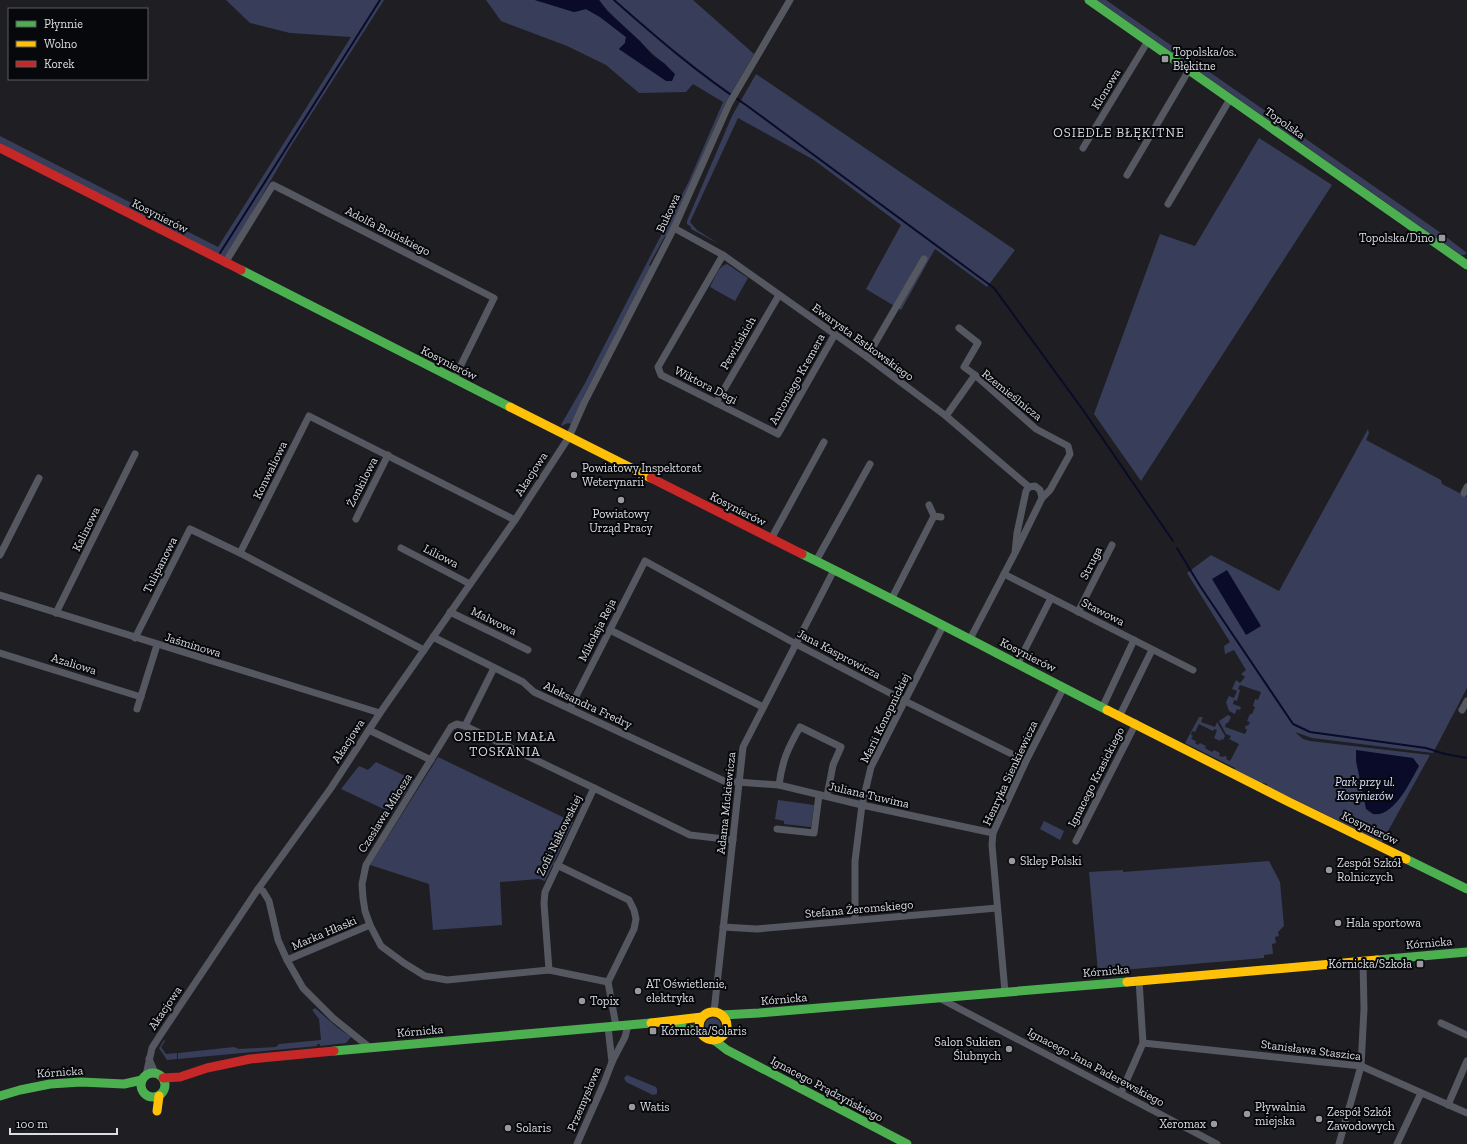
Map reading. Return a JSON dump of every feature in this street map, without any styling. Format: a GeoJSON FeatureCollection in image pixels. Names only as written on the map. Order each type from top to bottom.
{"type":"FeatureCollection","features":[{"type":"Feature","properties":{"kind":"street","name":"Bukowa"},"geometry":{"type":"LineString","coordinates":[[569,437],[584,403],[674,228],[736,92],[790,0]]}},
{"type":"Feature","properties":{"kind":"street","name":"Topolska"},"geometry":{"type":"LineString","coordinates":[[1089,0],[1466,263]]}},
{"type":"Feature","properties":{"kind":"street","name":"Klonowa"},"geometry":{"type":"LineString","coordinates":[[1083,148],[1148,41]]}},
{"type":"Feature","properties":{"kind":"street"},"geometry":{"type":"LineString","coordinates":[[1127,175],[1189,70]]}},
{"type":"Feature","properties":{"kind":"street"},"geometry":{"type":"LineString","coordinates":[[1168,204],[1230,99]]}},
{"type":"Feature","properties":{"kind":"street","name":"Kosynierów"},"geometry":{"type":"LineString","coordinates":[[0,148],[771,539],[892,598],[943,626],[1290,802],[1467,889]]}},
{"type":"Feature","properties":{"kind":"street","name":"Adolfa Bnińskiego"},"geometry":{"type":"LineString","coordinates":[[226,263],[273,185],[287,192],[494,298],[454,378]]}},
{"type":"Feature","properties":{"kind":"street","name":"Ewarysta Estkowskiego"},"geometry":{"type":"LineString","coordinates":[[674,228],[723,255],[867,357],[946,416],[1029,487],[1035,486],[1040,490],[1042,498]]}},
{"type":"Feature","properties":{"kind":"street","name":"Wiktora Degi"},"geometry":{"type":"LineString","coordinates":[[723,255],[658,367],[661,375],[778,434]]}},
{"type":"Feature","properties":{"kind":"street"},"geometry":{"type":"LineString","coordinates":[[867,357],[924,259]]}},
{"type":"Feature","properties":{"kind":"street","name":"Pewińskich"},"geometry":{"type":"LineString","coordinates":[[716,403],[778,295]]}},
{"type":"Feature","properties":{"kind":"street"},"geometry":{"type":"LineString","coordinates":[[959,328],[978,343],[964,367],[975,375]]}},
{"type":"Feature","properties":{"kind":"street","name":"Antoniego Kremera"},"geometry":{"type":"LineString","coordinates":[[778,434],[835,334]]}},
{"type":"Feature","properties":{"kind":"street","name":"Rzemieślnicza"},"geometry":{"type":"LineString","coordinates":[[946,416],[975,375],[1036,429],[1068,446],[1070,454],[1050,490],[1042,498],[970,639]]}},
{"type":"Feature","properties":{"kind":"street","name":"Konwaliowa"},"geometry":{"type":"LineString","coordinates":[[240,553],[309,416],[515,520]]}},
{"type":"Feature","properties":{"kind":"street","name":"Akacjowa"},"geometry":{"type":"LineString","coordinates":[[154,1079],[149,1059],[152,1048],[258,889],[336,780],[450,612],[515,520],[569,437]]}},
{"type":"Feature","properties":{"kind":"street"},"geometry":{"type":"LineString","coordinates":[[771,539],[824,442]]}},
{"type":"Feature","properties":{"kind":"street","name":"Kalinowa"},"geometry":{"type":"LineString","coordinates":[[56,613],[135,454]]}},
{"type":"Feature","properties":{"kind":"street","name":"Żonkilowa"},"geometry":{"type":"LineString","coordinates":[[356,519],[388,455]]}},
{"type":"Feature","properties":{"kind":"street"},"geometry":{"type":"LineString","coordinates":[[816,561],[870,464]]}},
{"type":"Feature","properties":{"kind":"street"},"geometry":{"type":"LineString","coordinates":[[0,555],[39,478]]}},
{"type":"Feature","properties":{"kind":"street"},"geometry":{"type":"LineString","coordinates":[[1015,553],[1022,503],[1029,487]]}},
{"type":"Feature","properties":{"kind":"street"},"geometry":{"type":"LineString","coordinates":[[892,598],[938,517],[929,505]]}},
{"type":"Feature","properties":{"kind":"street","name":"Tulipanowa"},"geometry":{"type":"LineString","coordinates":[[135,638],[190,529],[240,553]]}},
{"type":"Feature","properties":{"kind":"street","name":"Struga"},"geometry":{"type":"LineString","coordinates":[[1078,612],[1112,545]]}},
{"type":"Feature","properties":{"kind":"street","name":"Liliowa"},"geometry":{"type":"LineString","coordinates":[[401,548],[470,584]]}},
{"type":"Feature","properties":{"kind":"street"},"geometry":{"type":"LineString","coordinates":[[240,553],[424,650]]}},
{"type":"Feature","properties":{"kind":"street","name":"Mikołaja Reja"},"geometry":{"type":"LineString","coordinates":[[570,708],[645,561]]}},
{"type":"Feature","properties":{"kind":"street","name":"Jana Kasprowicza"},"geometry":{"type":"LineString","coordinates":[[645,561],[796,644],[1026,762]]}},
{"type":"Feature","properties":{"kind":"street","name":"Adama Mickiewicza"},"geometry":{"type":"LineString","coordinates":[[718,1013],[723,927],[743,747],[834,570]]}},
{"type":"Feature","properties":{"kind":"street","name":"Stawowa"},"geometry":{"type":"LineString","coordinates":[[1004,574],[1193,670]]}},
{"type":"Feature","properties":{"kind":"street","name":"Jaśminowa"},"geometry":{"type":"LineString","coordinates":[[0,595],[380,714]]}},
{"type":"Feature","properties":{"kind":"street"},"geometry":{"type":"LineString","coordinates":[[1018,663],[1051,598]]}},
{"type":"Feature","properties":{"kind":"street","name":"Malwowa"},"geometry":{"type":"LineString","coordinates":[[450,612],[528,650]]}},
{"type":"Feature","properties":{"kind":"street","name":"Marii Konopnickiej"},"geometry":{"type":"LineString","coordinates":[[855,920],[855,861],[862,805],[871,767],[943,626]]}},
{"type":"Feature","properties":{"kind":"street"},"geometry":{"type":"LineString","coordinates":[[610,630],[763,707]]}},
{"type":"Feature","properties":{"kind":"street","name":"Aleksandra Fredry"},"geometry":{"type":"LineString","coordinates":[[433,637],[523,682],[534,692],[724,781],[739,782]]}},
{"type":"Feature","properties":{"kind":"street"},"geometry":{"type":"LineString","coordinates":[[1102,706],[1134,640]]}},
{"type":"Feature","properties":{"kind":"street"},"geometry":{"type":"LineString","coordinates":[[137,709],[157,645]]}},
{"type":"Feature","properties":{"kind":"street"},"geometry":{"type":"LineString","coordinates":[[1120,715],[1152,650]]}},
{"type":"Feature","properties":{"kind":"street","name":"Azaliowa"},"geometry":{"type":"LineString","coordinates":[[0,653],[141,697]]}},
{"type":"Feature","properties":{"kind":"street"},"geometry":{"type":"LineString","coordinates":[[494,668],[465,726],[594,788]]}},
{"type":"Feature","properties":{"kind":"street","name":"Henryka Sienkiewicza"},"geometry":{"type":"LineString","coordinates":[[1005,992],[992,844],[993,833],[1026,762],[1064,687]]}},
{"type":"Feature","properties":{"kind":"street"},"geometry":{"type":"LineString","coordinates":[[1462,710],[1467,700]]}},
{"type":"Feature","properties":{"kind":"street","name":"Ignacego Krasickiego"},"geometry":{"type":"LineString","coordinates":[[1076,841],[1136,723]]}},
{"type":"Feature","properties":{"kind":"street","name":"Czesława Miłosza"},"geometry":{"type":"LineString","coordinates":[[465,726],[457,724],[451,727],[366,865],[362,884],[365,910],[370,925],[382,946],[404,963],[425,976],[447,980],[549,970],[608,982]]}},
{"type":"Feature","properties":{"kind":"street"},"geometry":{"type":"LineString","coordinates":[[779,785],[781,766],[800,727],[841,747],[833,765],[827,796]]}},
{"type":"Feature","properties":{"kind":"street"},"geometry":{"type":"LineString","coordinates":[[369,730],[430,760]]}},
{"type":"Feature","properties":{"kind":"street","name":"Juliana Tuwima"},"geometry":{"type":"LineString","coordinates":[[739,782],[779,785],[862,805],[993,833]]}},
{"type":"Feature","properties":{"kind":"street","name":"Zofii Nałkowskiej"},"geometry":{"type":"LineString","coordinates":[[549,970],[544,903],[545,892],[594,788],[690,835],[733,840]]}},
{"type":"Feature","properties":{"kind":"street"},"geometry":{"type":"LineString","coordinates":[[777,829],[814,833],[819,795]]}},
{"type":"Feature","properties":{"kind":"street"},"geometry":{"type":"LineString","coordinates":[[557,865],[629,900],[634,910],[636,919],[634,929],[608,982]]}},
{"type":"Feature","properties":{"kind":"street"},"geometry":{"type":"LineString","coordinates":[[258,889],[263,891],[269,901],[278,940],[287,960],[303,988],[333,1018],[369,1047]]}},
{"type":"Feature","properties":{"kind":"street","name":"Stefana Żeromskiego"},"geometry":{"type":"LineString","coordinates":[[723,927],[757,929],[997,908]]}},
{"type":"Feature","properties":{"kind":"street","name":"Marka Hłaski"},"geometry":{"type":"LineString","coordinates":[[287,960],[370,925]]}},
{"type":"Feature","properties":{"kind":"street","name":"Kórnicka"},"geometry":{"type":"LineString","coordinates":[[718,1013],[748,1014],[1467,952]]}},
{"type":"Feature","properties":{"kind":"street"},"geometry":{"type":"LineString","coordinates":[[1339,1144],[1361,1066],[1364,1009],[1363,961]]}},
{"type":"Feature","properties":{"kind":"street"},"geometry":{"type":"LineString","coordinates":[[1121,1093],[1143,1043],[1139,980]]}},
{"type":"Feature","properties":{"kind":"street","name":"Przemysłowa"},"geometry":{"type":"LineString","coordinates":[[608,982],[612,1026],[612,1062]]}},
{"type":"Feature","properties":{"kind":"street"},"geometry":{"type":"LineString","coordinates":[[962,996],[964,1010]]}},
{"type":"Feature","properties":{"kind":"street","name":"Ignacego Jana Paderewskiego"},"geometry":{"type":"LineString","coordinates":[[939,998],[1217,1144]]}},
{"type":"Feature","properties":{"kind":"street"},"geometry":{"type":"LineString","coordinates":[[710,1012],[718,1013],[726,1020],[727,1025],[723,1036],[714,1040],[705,1037],[700,1032],[699,1023],[702,1017],[710,1012]]}},
{"type":"Feature","properties":{"kind":"street","name":"Kórnicka"},"geometry":{"type":"LineString","coordinates":[[727,1025],[748,1014]]}},
{"type":"Feature","properties":{"kind":"street","name":"Kórnicka"},"geometry":{"type":"LineString","coordinates":[[154,1079],[180,1077],[207,1068],[250,1059],[369,1047],[664,1022],[702,1017]]}},
{"type":"Feature","properties":{"kind":"street","name":"Kórnicka"},"geometry":{"type":"LineString","coordinates":[[664,1022],[700,1032]]}},
{"type":"Feature","properties":{"kind":"street"},"geometry":{"type":"LineString","coordinates":[[1441,1023],[1467,1035]]}},
{"type":"Feature","properties":{"kind":"street","name":"Przemysłowa"},"geometry":{"type":"LineString","coordinates":[[577,1144],[600,1094],[612,1062],[625,1037],[628,1025]]}},
{"type":"Feature","properties":{"kind":"street","name":"Ignacego Prądzyńskiego"},"geometry":{"type":"LineString","coordinates":[[723,1036],[737,1055]]}},
{"type":"Feature","properties":{"kind":"street","name":"Ignacego Prądzyńskiego"},"geometry":{"type":"LineString","coordinates":[[714,1040],[727,1050],[907,1144]]}},
{"type":"Feature","properties":{"kind":"street","name":"Stanisława Staszica"},"geometry":{"type":"LineString","coordinates":[[1143,1043],[1361,1066],[1467,1113]]}},
{"type":"Feature","properties":{"kind":"street"},"geometry":{"type":"LineString","coordinates":[[1448,1105],[1467,1061]]}},
{"type":"Feature","properties":{"kind":"street"},"geometry":{"type":"LineString","coordinates":[[124,1084],[154,1079]]}},
{"type":"Feature","properties":{"kind":"street"},"geometry":{"type":"LineString","coordinates":[[124,1084],[151,1095],[164,1091],[154,1079]]}},
{"type":"Feature","properties":{"kind":"street"},"geometry":{"type":"LineString","coordinates":[[151,1095],[141,1084],[154,1079]]}},
{"type":"Feature","properties":{"kind":"street","name":"Kórnicka"},"geometry":{"type":"LineString","coordinates":[[0,1096],[30,1087],[56,1083],[102,1082],[124,1084]]}},
{"type":"Feature","properties":{"kind":"street"},"geometry":{"type":"LineString","coordinates":[[1397,1144],[1421,1092]]}},
{"type":"Feature","properties":{"kind":"green space"},"geometry":{"type":"Polygon","coordinates":[[[226,0],[384,0],[289,149],[228,254],[223,258],[0,145],[0,136],[218,247],[351,37],[290,33],[250,23],[226,0]]]}},
{"type":"Feature","properties":{"kind":"green space"},"geometry":{"type":"Polygon","coordinates":[[[486,0],[535,0],[574,12],[586,9],[600,17],[626,37],[625,43],[619,49],[655,73],[665,64],[658,59],[599,0],[693,0],[754,54],[725,104],[667,236],[665,236],[649,265],[651,266],[583,397],[571,424],[568,423],[561,426],[585,383],[689,181],[723,102],[693,84],[686,92],[639,93],[606,65],[567,46],[501,21],[486,0]]]}},
{"type":"Feature","properties":{"kind":"green space"},"geometry":{"type":"Polygon","coordinates":[[[1097,0],[1106,0],[1441,233],[1467,253],[1461,255],[1097,0]]]}},
{"type":"Feature","properties":{"kind":"green space"},"geometry":{"type":"Polygon","coordinates":[[[756,74],[1015,250],[987,287],[935,249],[901,310],[866,289],[901,225],[814,160],[738,118],[690,222],[697,230],[719,244],[691,229],[691,227],[687,224],[687,221],[732,116],[756,74]]]}},
{"type":"Feature","properties":{"kind":"green space"},"geometry":{"type":"Polygon","coordinates":[[[1259,138],[1332,185],[1141,481],[1094,414],[1160,234],[1195,246],[1259,138]]]}},
{"type":"Feature","properties":{"kind":"green space"},"geometry":{"type":"Polygon","coordinates":[[[727,264],[748,278],[735,301],[710,287],[721,267],[727,264]]]}},
{"type":"Feature","properties":{"kind":"green space","name":"Park przy ul. Kosynierów"},"geometry":{"type":"Polygon","coordinates":[[[1368,429],[1369,433],[1366,440],[1441,480],[1442,484],[1467,497],[1467,688],[1433,753],[1312,738],[1295,732],[1303,739],[1310,741],[1430,755],[1382,842],[1267,786],[1267,784],[1262,784],[1234,770],[1235,768],[1185,743],[1199,717],[1203,717],[1201,722],[1215,727],[1217,722],[1225,736],[1223,740],[1221,739],[1220,741],[1214,738],[1217,730],[1214,729],[1213,731],[1199,724],[1195,732],[1192,731],[1191,735],[1193,736],[1191,739],[1196,741],[1195,743],[1198,745],[1200,743],[1206,746],[1205,748],[1212,752],[1214,750],[1220,753],[1219,756],[1227,757],[1226,759],[1230,761],[1239,744],[1229,739],[1231,736],[1226,734],[1219,721],[1228,715],[1231,717],[1228,723],[1226,723],[1225,727],[1245,734],[1247,730],[1245,728],[1246,725],[1248,726],[1250,722],[1247,721],[1255,707],[1253,706],[1255,699],[1258,700],[1261,692],[1240,685],[1238,689],[1240,690],[1237,701],[1234,700],[1233,704],[1241,707],[1240,710],[1237,709],[1235,714],[1229,711],[1226,702],[1229,696],[1234,698],[1237,691],[1232,689],[1236,680],[1240,683],[1245,677],[1241,674],[1246,670],[1234,650],[1225,654],[1224,646],[1230,642],[1187,573],[1211,555],[1279,591],[1368,429]]]}},
{"type":"Feature","properties":{"kind":"green space"},"geometry":{"type":"Polygon","coordinates":[[[438,757],[573,822],[545,881],[539,879],[500,882],[502,925],[433,930],[429,884],[370,865],[438,757]]]}},
{"type":"Feature","properties":{"kind":"green space"},"geometry":{"type":"Polygon","coordinates":[[[376,762],[414,780],[392,813],[341,789],[359,766],[368,770],[376,762]]]}},
{"type":"Feature","properties":{"kind":"green space"},"geometry":{"type":"Polygon","coordinates":[[[778,800],[814,805],[811,827],[784,824],[784,821],[775,819],[778,800]]]}},
{"type":"Feature","properties":{"kind":"green space"},"geometry":{"type":"Polygon","coordinates":[[[1044,821],[1064,831],[1060,840],[1040,829],[1044,821]]]}},
{"type":"Feature","properties":{"kind":"green space"},"geometry":{"type":"Polygon","coordinates":[[[1269,861],[1280,882],[1284,926],[1278,932],[1279,936],[1275,937],[1276,943],[1272,944],[1273,954],[1264,955],[1264,958],[1098,972],[1089,872],[1123,870],[1123,872],[1269,861]]]}},
{"type":"Feature","properties":{"kind":"green space"},"geometry":{"type":"Polygon","coordinates":[[[315,1008],[351,1037],[346,1043],[320,1046],[320,1044],[317,1044],[317,1046],[178,1059],[178,1053],[234,1047],[239,1049],[276,1047],[279,1044],[321,1040],[319,1019],[312,1010],[315,1008]]]}},
{"type":"Feature","properties":{"kind":"green space"},"geometry":{"type":"Polygon","coordinates":[[[713,1018],[719,1020],[721,1026],[719,1032],[713,1034],[707,1032],[705,1026],[707,1020],[713,1018]]]}},
{"type":"Feature","properties":{"kind":"green space"},"geometry":{"type":"Polygon","coordinates":[[[164,1040],[165,1041],[161,1047],[166,1054],[177,1053],[177,1059],[167,1060],[159,1048],[164,1040]]]}},
{"type":"Feature","properties":{"kind":"green space"},"geometry":{"type":"Polygon","coordinates":[[[627,1075],[656,1087],[657,1094],[653,1095],[626,1082],[624,1078],[627,1075]]]}},
{"type":"Feature","properties":{"kind":"shaded area"},"geometry":{"type":"Polygon","coordinates":[[[535,0],[599,0],[607,11],[640,41],[652,55],[665,64],[675,74],[672,81],[666,81],[619,49],[625,43],[626,37],[600,17],[586,9],[574,12],[535,0]]]}},
{"type":"Feature","properties":{"kind":"shaded area"},"geometry":{"type":"Polygon","coordinates":[[[1227,570],[1261,626],[1246,635],[1212,579],[1227,570]]]}},
{"type":"Feature","properties":{"kind":"shaded area"},"geometry":{"type":"Polygon","coordinates":[[[1356,750],[1413,758],[1419,766],[1401,797],[1388,810],[1381,814],[1373,814],[1366,809],[1356,761],[1356,750]]]}},
{"type":"Feature","properties":{"kind":"waterway"},"geometry":{"type":"LineString","coordinates":[[220,253],[380,0]]}},
{"type":"Feature","properties":{"kind":"waterway"},"geometry":{"type":"LineString","coordinates":[[614,0],[662,42],[712,81],[994,288],[1083,410],[1173,541]]}},
{"type":"Feature","properties":{"kind":"waterway"},"geometry":{"type":"LineString","coordinates":[[1177,548],[1200,586],[1293,724],[1310,732],[1426,748],[1445,754],[1467,758]]}},
{"type":"Feature","properties":{"kind":"traffic: fast"},"geometry":{"type":"LineString","coordinates":[[1089,0],[1467,265]]}},
{"type":"Feature","properties":{"kind":"traffic: fast"},"geometry":{"type":"LineString","coordinates":[[241,270],[510,407]]}},
{"type":"Feature","properties":{"kind":"traffic: fast"},"geometry":{"type":"LineString","coordinates":[[802,554],[1107,710]]}},
{"type":"Feature","properties":{"kind":"traffic: fast"},"geometry":{"type":"LineString","coordinates":[[1406,859],[1467,889]]}},
{"type":"Feature","properties":{"kind":"traffic: fast"},"geometry":{"type":"LineString","coordinates":[[1377,960],[1467,952]]}},
{"type":"Feature","properties":{"kind":"traffic: fast"},"geometry":{"type":"LineString","coordinates":[[722,1015],[1127,982]]}},
{"type":"Feature","properties":{"kind":"traffic: fast"},"geometry":{"type":"LineString","coordinates":[[334,1051],[651,1023]]}},
{"type":"Feature","properties":{"kind":"traffic: fast"},"geometry":{"type":"LineString","coordinates":[[672,1024],[700,1032]]}},
{"type":"Feature","properties":{"kind":"traffic: fast"},"geometry":{"type":"LineString","coordinates":[[714,1040],[727,1050],[907,1144]]}},
{"type":"Feature","properties":{"kind":"traffic: fast"},"geometry":{"type":"LineString","coordinates":[[153,1073],[162,1076],[165,1085],[162,1094],[153,1097],[144,1094],[141,1085],[144,1076],[153,1073]]}},
{"type":"Feature","properties":{"kind":"traffic: fast"},"geometry":{"type":"LineString","coordinates":[[0,1096],[50,1084],[81,1082],[124,1084],[142,1080]]}},
{"type":"Feature","properties":{"kind":"traffic: slow"},"geometry":{"type":"LineString","coordinates":[[510,407],[651,478]]}},
{"type":"Feature","properties":{"kind":"traffic: slow"},"geometry":{"type":"LineString","coordinates":[[1107,710],[1406,859]]}},
{"type":"Feature","properties":{"kind":"traffic: slow"},"geometry":{"type":"LineString","coordinates":[[1127,982],[1377,960]]}},
{"type":"Feature","properties":{"kind":"traffic: slow"},"geometry":{"type":"LineString","coordinates":[[713,1012],[723,1016],[727,1026],[723,1036],[713,1040],[703,1036],[699,1026],[703,1016],[713,1012]]}},
{"type":"Feature","properties":{"kind":"traffic: slow"},"geometry":{"type":"LineString","coordinates":[[651,1023],[702,1017]]}},
{"type":"Feature","properties":{"kind":"traffic: slow"},"geometry":{"type":"LineString","coordinates":[[157,1111],[159,1096]]}},
{"type":"Feature","properties":{"kind":"traffic: jam"},"geometry":{"type":"LineString","coordinates":[[0,148],[241,270]]}},
{"type":"Feature","properties":{"kind":"traffic: jam"},"geometry":{"type":"LineString","coordinates":[[651,478],[802,554]]}},
{"type":"Feature","properties":{"kind":"traffic: jam"},"geometry":{"type":"LineString","coordinates":[[163,1078],[180,1077],[207,1068],[250,1059],[334,1051]]}},
{"type":"Feature","properties":{"kind":"place","name":"Topolska/os. Błękitne"},"geometry":{"type":"Point","coordinates":[1165,59]}},
{"type":"Feature","properties":{"kind":"place","name":"Topolska/Dino"},"geometry":{"type":"Point","coordinates":[1442,238]}},
{"type":"Feature","properties":{"kind":"place","name":"Powiatowy Inspektorat Weterynarii"},"geometry":{"type":"Point","coordinates":[574,475]}},
{"type":"Feature","properties":{"kind":"place","name":"Powiatowy Urząd Pracy"},"geometry":{"type":"Point","coordinates":[621,500]}},
{"type":"Feature","properties":{"kind":"place","name":"Sklep Polski"},"geometry":{"type":"Point","coordinates":[1012,861]}},
{"type":"Feature","properties":{"kind":"place","name":"Zespół Szkół Rolniczych"},"geometry":{"type":"Point","coordinates":[1329,870]}},
{"type":"Feature","properties":{"kind":"place","name":"Hala sportowa"},"geometry":{"type":"Point","coordinates":[1338,923]}},
{"type":"Feature","properties":{"kind":"place","name":"Kórnicka/Szkoła"},"geometry":{"type":"Point","coordinates":[1420,964]}},
{"type":"Feature","properties":{"kind":"place","name":"AT Oświetlenie, elektryka"},"geometry":{"type":"Point","coordinates":[638,991]}},
{"type":"Feature","properties":{"kind":"place","name":"Topix"},"geometry":{"type":"Point","coordinates":[582,1001]}},
{"type":"Feature","properties":{"kind":"place","name":"Kórnicka/Solaris"},"geometry":{"type":"Point","coordinates":[653,1031]}},
{"type":"Feature","properties":{"kind":"place","name":"Salon Sukien Ślubnych"},"geometry":{"type":"Point","coordinates":[1009,1049]}},
{"type":"Feature","properties":{"kind":"place","name":"Watis"},"geometry":{"type":"Point","coordinates":[632,1107]}},
{"type":"Feature","properties":{"kind":"place","name":"Pływalnia miejska"},"geometry":{"type":"Point","coordinates":[1247,1114]}},
{"type":"Feature","properties":{"kind":"place","name":"Zespół Szkół Zawodowych"},"geometry":{"type":"Point","coordinates":[1319,1119]}},
{"type":"Feature","properties":{"kind":"place","name":"Xeromax"},"geometry":{"type":"Point","coordinates":[1214,1124]}},
{"type":"Feature","properties":{"kind":"place","name":"Solaris"},"geometry":{"type":"Point","coordinates":[508,1128]}},
{"type":"Feature","properties":{"kind":"district","name":"OSIEDLE BŁĘKITNE"},"geometry":{"type":"Point","coordinates":[1119,132]}},
{"type":"Feature","properties":{"kind":"district","name":"OSIEDLE MAŁA TOSKANIA"},"geometry":{"type":"Point","coordinates":[505,744]}}]}
